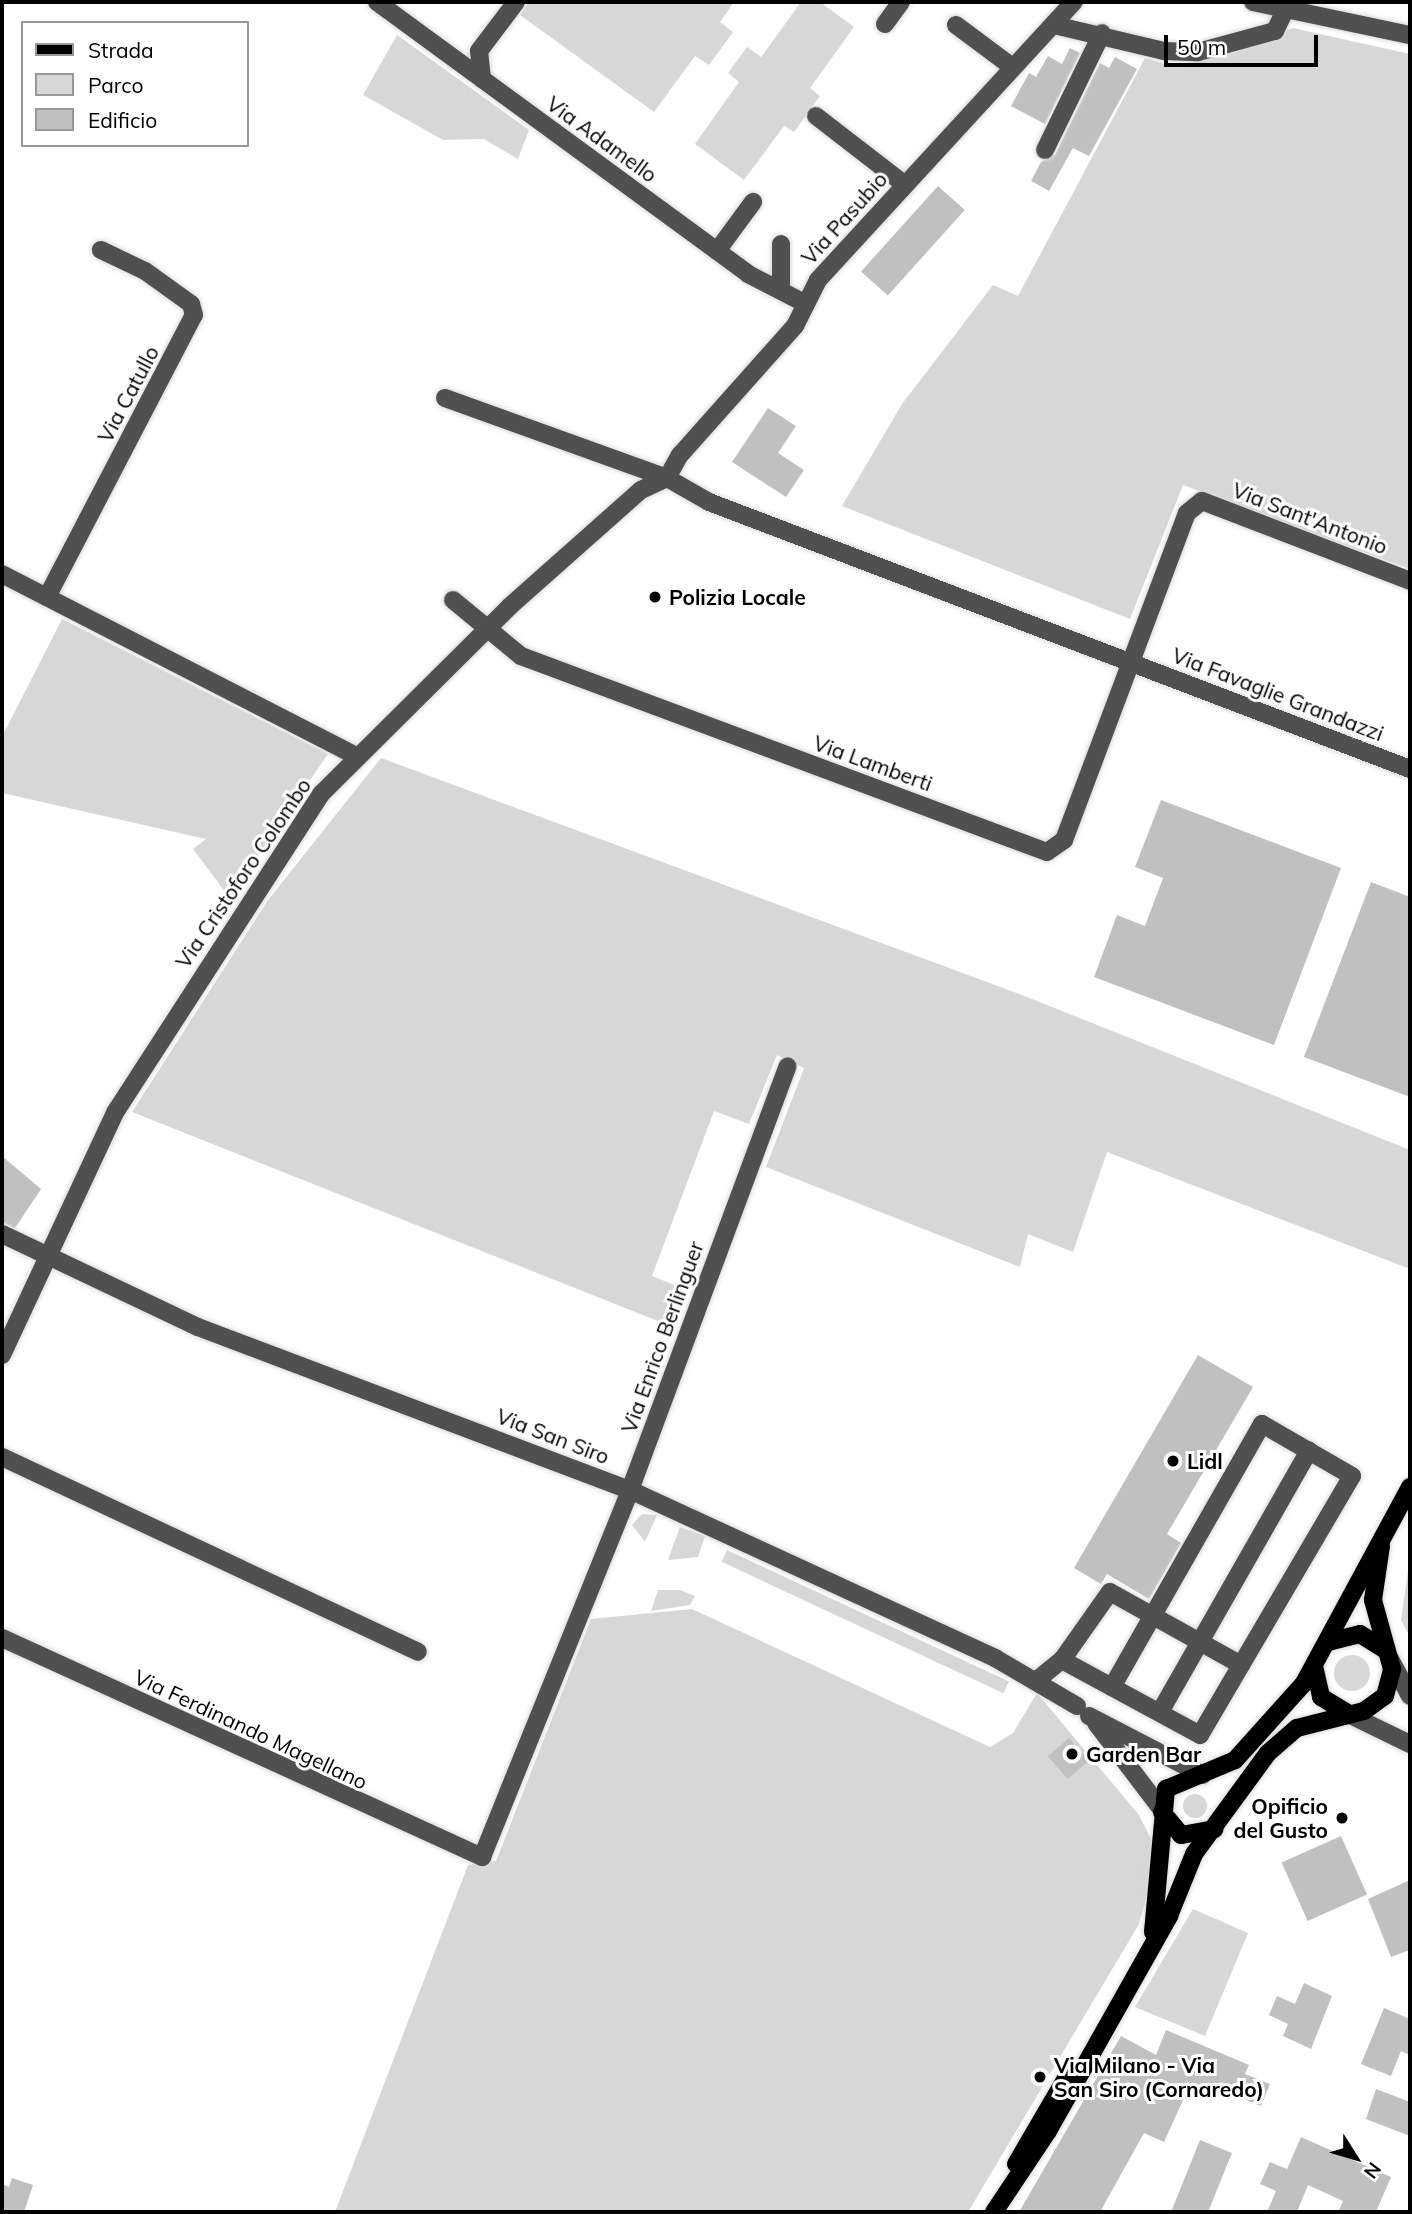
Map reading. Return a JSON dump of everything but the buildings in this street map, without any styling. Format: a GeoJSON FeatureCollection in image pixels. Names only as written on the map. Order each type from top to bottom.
{"type":"FeatureCollection","features":[{"type":"Feature","properties":{"kind":"main road"},"geometry":{"type":"LineString","coordinates":[[1148,1949],[1162,1870],[1162,1810],[1169,1785],[1203,1775],[1242,1754],[1314,1666],[1381,1546],[1410,1487]]}},
{"type":"Feature","properties":{"kind":"main road"},"geometry":{"type":"LineString","coordinates":[[994,2212],[1005,2194],[1044,2108],[1094,2039],[1175,1904],[1191,1859],[1281,1739],[1321,1717],[1350,1713],[1385,1696],[1387,1654],[1373,1601],[1381,1546]]}},
{"type":"Feature","properties":{"kind":"main road"},"geometry":{"type":"LineString","coordinates":[[1325,1644],[1356,1634],[1387,1654]]}},
{"type":"Feature","properties":{"kind":"main road"},"geometry":{"type":"LineString","coordinates":[[1314,1666],[1320,1696],[1350,1713]]}},
{"type":"Feature","properties":{"kind":"main road"},"geometry":{"type":"LineString","coordinates":[[1162,1810],[1167,1824],[1183,1836],[1200,1837],[1216,1827]]}},
{"type":"Feature","properties":{"kind":"street","name":"Via Adamello"},"geometry":{"type":"LineString","coordinates":[[377,2],[717,250],[806,304]]}},
{"type":"Feature","properties":{"kind":"street"},"geometry":{"type":"LineString","coordinates":[[482,79],[479,51],[516,2]]}},
{"type":"Feature","properties":{"kind":"street"},"geometry":{"type":"LineString","coordinates":[[885,24],[901,2]]}},
{"type":"Feature","properties":{"kind":"street","name":"Via Pasubio"},"geometry":{"type":"LineString","coordinates":[[667,478],[680,455],[795,326],[818,280],[1012,66],[1074,2]]}},
{"type":"Feature","properties":{"kind":"street"},"geometry":{"type":"LineString","coordinates":[[1253,2],[1288,6],[1410,35]]}},
{"type":"Feature","properties":{"kind":"street"},"geometry":{"type":"LineString","coordinates":[[1054,25],[1073,34],[1102,33],[1164,51],[1198,52],[1275,31],[1288,6]]}},
{"type":"Feature","properties":{"kind":"street"},"geometry":{"type":"LineString","coordinates":[[956,25],[1012,66]]}},
{"type":"Feature","properties":{"kind":"street"},"geometry":{"type":"LineString","coordinates":[[1045,150],[1102,33]]}},
{"type":"Feature","properties":{"kind":"street"},"geometry":{"type":"LineString","coordinates":[[816,117],[904,184]]}},
{"type":"Feature","properties":{"kind":"street"},"geometry":{"type":"LineString","coordinates":[[717,250],[753,202]]}},
{"type":"Feature","properties":{"kind":"street"},"geometry":{"type":"LineString","coordinates":[[781,244],[781,289]]}},
{"type":"Feature","properties":{"kind":"street","name":"Via Catullo"},"geometry":{"type":"LineString","coordinates":[[47,597],[194,315],[191,304],[145,271],[101,250]]}},
{"type":"Feature","properties":{"kind":"street","name":"Via Favaglie Grandazzi"},"geometry":{"type":"LineString","coordinates":[[445,398],[667,478],[709,502],[1410,769]]}},
{"type":"Feature","properties":{"kind":"street","name":"Via Cristoforo Colombo"},"geometry":{"type":"LineString","coordinates":[[2,1355],[116,1111],[257,885],[356,756],[641,490],[667,478]]}},
{"type":"Feature","properties":{"kind":"street","name":"Via Sant'Antonio"},"geometry":{"type":"LineString","coordinates":[[1129,661],[1187,513],[1202,501],[1410,581]]}},
{"type":"Feature","properties":{"kind":"street"},"geometry":{"type":"LineString","coordinates":[[2,574],[356,756]]}},
{"type":"Feature","properties":{"kind":"street"},"geometry":{"type":"LineString","coordinates":[[453,600],[489,631]]}},
{"type":"Feature","properties":{"kind":"street","name":"Via Lamberti"},"geometry":{"type":"LineString","coordinates":[[489,631],[521,656],[1047,852],[1064,840],[1129,661]]}},
{"type":"Feature","properties":{"kind":"street","name":"Via Enrico Berlinguer"},"geometry":{"type":"LineString","coordinates":[[482,1857],[630,1490],[788,1066]]}},
{"type":"Feature","properties":{"kind":"street","name":"Via San Siro"},"geometry":{"type":"LineString","coordinates":[[2,1234],[198,1327],[630,1490],[1037,1680],[1077,1706]]}},
{"type":"Feature","properties":{"kind":"street"},"geometry":{"type":"LineString","coordinates":[[1062,1660],[1200,1735],[1352,1476],[1262,1424],[1112,1687]]}},
{"type":"Feature","properties":{"kind":"street"},"geometry":{"type":"LineString","coordinates":[[1160,1712],[1309,1451]]}},
{"type":"Feature","properties":{"kind":"street"},"geometry":{"type":"LineString","coordinates":[[2,1457],[418,1652]]}},
{"type":"Feature","properties":{"kind":"street"},"geometry":{"type":"LineString","coordinates":[[1037,1680],[1062,1660],[1110,1592],[1241,1665]]}},
{"type":"Feature","properties":{"kind":"street","name":"Via Ferdinando Magellano"},"geometry":{"type":"LineString","coordinates":[[2,1638],[482,1857]]}},
{"type":"Feature","properties":{"kind":"street"},"geometry":{"type":"LineString","coordinates":[[1387,1654],[1410,1696]]}},
{"type":"Feature","properties":{"kind":"street"},"geometry":{"type":"LineString","coordinates":[[1350,1713],[1410,1744]]}},
{"type":"Feature","properties":{"kind":"street"},"geometry":{"type":"LineString","coordinates":[[1162,1810],[1150,1786],[1089,1716],[1203,1775]]}},
{"type":"Feature","properties":{"kind":"green space"},"geometry":{"type":"Polygon","coordinates":[[[529,2],[734,2],[720,22],[733,32],[709,65],[695,56],[654,112],[520,15],[529,2]]]}},
{"type":"Feature","properties":{"kind":"green space"},"geometry":{"type":"Polygon","coordinates":[[[801,2],[820,2],[854,27],[810,88],[820,96],[794,132],[784,126],[744,180],[695,144],[739,82],[728,73],[747,47],[761,57],[801,2]]]}},
{"type":"Feature","properties":{"kind":"green space"},"geometry":{"type":"Polygon","coordinates":[[[1293,28],[1410,54],[1410,569],[1183,485],[1130,619],[842,506],[902,404],[993,285],[1018,296],[1145,58],[1176,67],[1293,28]]]}},
{"type":"Feature","properties":{"kind":"green space"},"geometry":{"type":"Polygon","coordinates":[[[397,35],[529,130],[518,159],[484,139],[443,140],[363,95],[397,35]]]}},
{"type":"Feature","properties":{"kind":"green space"},"geometry":{"type":"Polygon","coordinates":[[[62,619],[328,754],[229,897],[193,849],[206,839],[2,793],[2,737],[62,619]]]}},
{"type":"Feature","properties":{"kind":"green space"},"geometry":{"type":"Polygon","coordinates":[[[381,758],[1022,995],[1410,1150],[1410,1269],[1107,1152],[1073,1252],[1028,1234],[1020,1267],[766,1167],[804,1068],[777,1055],[749,1124],[714,1111],[652,1276],[687,1290],[673,1327],[132,1112],[268,900],[381,758]]]}},
{"type":"Feature","properties":{"kind":"green space"},"geometry":{"type":"Polygon","coordinates":[[[642,1514],[657,1515],[645,1542],[632,1525],[642,1514]]]}},
{"type":"Feature","properties":{"kind":"green space"},"geometry":{"type":"Polygon","coordinates":[[[680,1527],[705,1536],[698,1557],[668,1560],[680,1527]]]}},
{"type":"Feature","properties":{"kind":"green space"},"geometry":{"type":"Polygon","coordinates":[[[727,1550],[1009,1681],[1003,1693],[722,1562],[727,1550]]]}},
{"type":"Feature","properties":{"kind":"green space"},"geometry":{"type":"Polygon","coordinates":[[[1410,1557],[1410,1637],[1401,1620],[1410,1557]]]}},
{"type":"Feature","properties":{"kind":"green space"},"geometry":{"type":"Polygon","coordinates":[[[658,1590],[680,1590],[695,1596],[690,1605],[651,1611],[658,1590]]]}},
{"type":"Feature","properties":{"kind":"green space"},"geometry":{"type":"Polygon","coordinates":[[[692,1609],[990,1747],[1013,1733],[1037,1693],[1139,1815],[1152,1841],[1152,1878],[1139,1924],[968,2212],[335,2212],[468,1865],[496,1861],[591,1619],[692,1609]]]}},
{"type":"Feature","properties":{"kind":"green space"},"geometry":{"type":"Polygon","coordinates":[[[1352,1655],[1365,1660],[1370,1673],[1365,1686],[1352,1691],[1339,1686],[1334,1673],[1339,1660],[1352,1655]]]}},
{"type":"Feature","properties":{"kind":"green space"},"geometry":{"type":"Polygon","coordinates":[[[1195,1794],[1204,1797],[1207,1806],[1204,1815],[1195,1818],[1186,1815],[1183,1806],[1186,1797],[1195,1794]]]}},
{"type":"Feature","properties":{"kind":"green space"},"geometry":{"type":"Polygon","coordinates":[[[1193,1909],[1248,1933],[1205,2036],[1135,2007],[1193,1909]]]}},
{"type":"Feature","properties":{"kind":"place","name":"Polizia Locale"},"geometry":{"type":"Point","coordinates":[655,597]}},
{"type":"Feature","properties":{"kind":"place","name":"Lidl"},"geometry":{"type":"Point","coordinates":[1173,1461]}},
{"type":"Feature","properties":{"kind":"place","name":"Garden Bar"},"geometry":{"type":"Point","coordinates":[1072,1754]}},
{"type":"Feature","properties":{"kind":"place","name":"Opificio del Gusto"},"geometry":{"type":"Point","coordinates":[1342,1818]}},
{"type":"Feature","properties":{"kind":"place","name":"Via Milano - Via San Siro (Cornaredo)"},"geometry":{"type":"Point","coordinates":[1040,2077]}}]}
